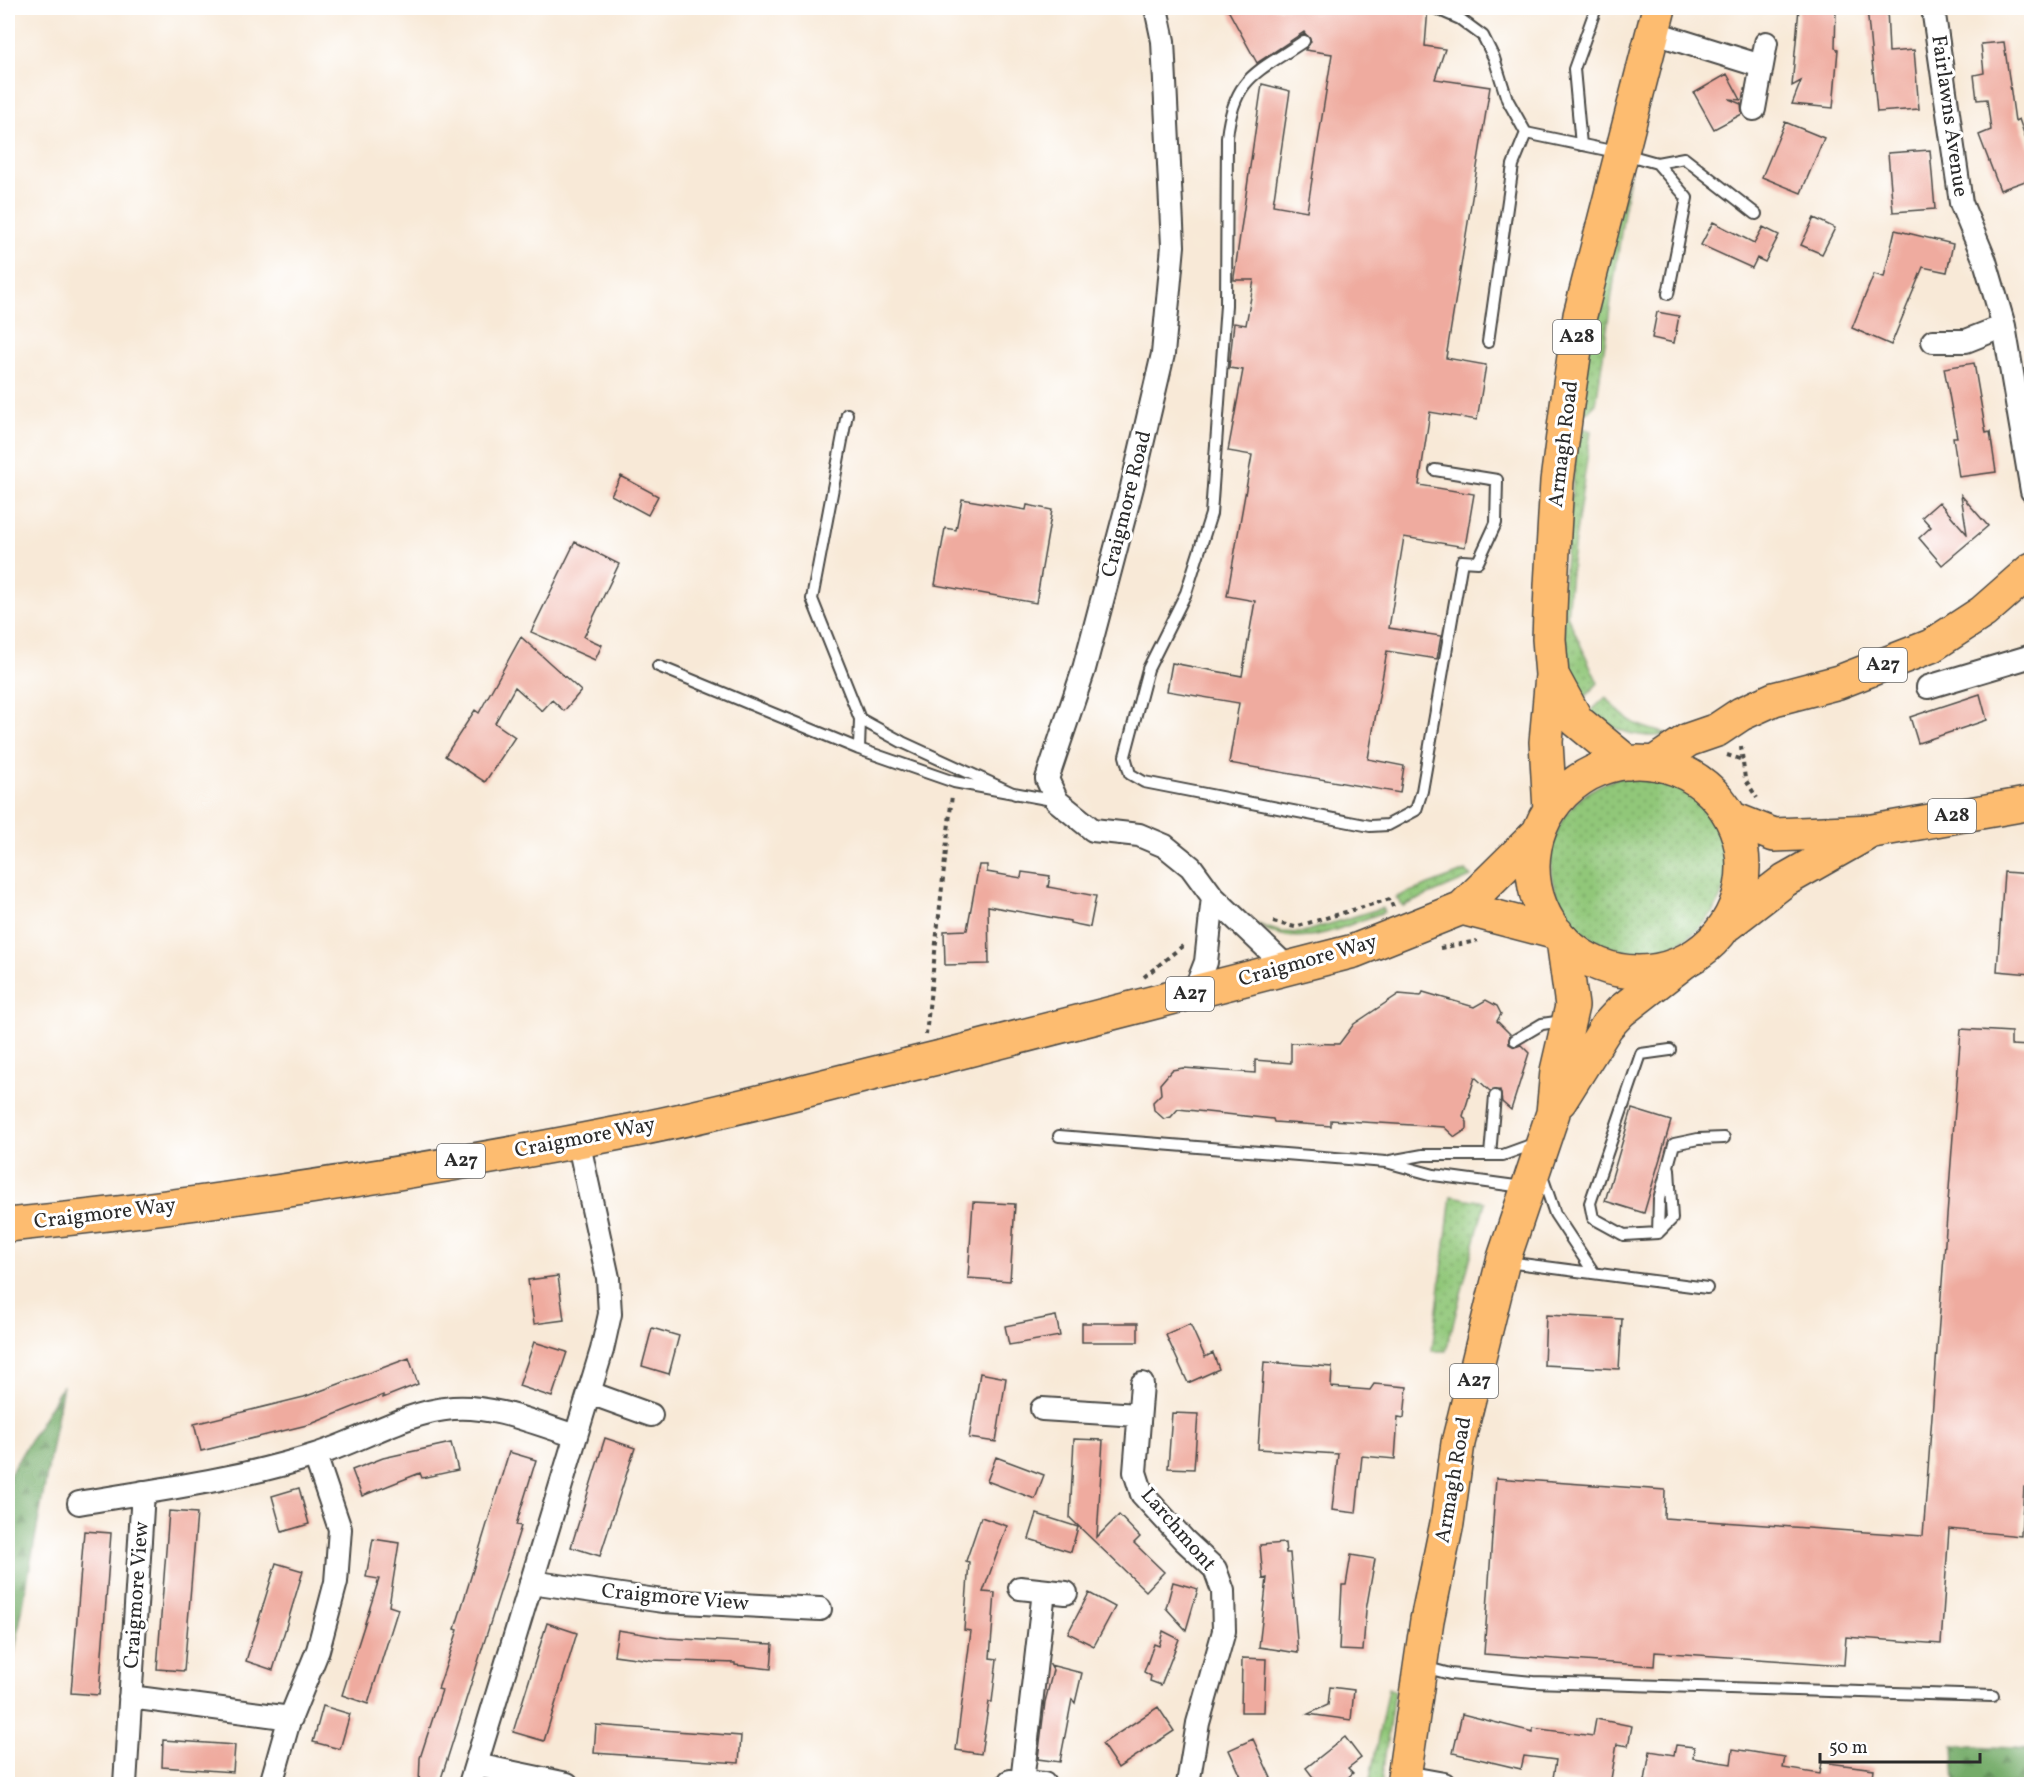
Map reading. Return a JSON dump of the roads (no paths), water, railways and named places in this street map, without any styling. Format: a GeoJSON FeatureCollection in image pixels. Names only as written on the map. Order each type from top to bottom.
{"type":"FeatureCollection","features":[{"type":"Feature","properties":{"kind":"main road","name":"Armagh Road"},"geometry":{"type":"LineString","coordinates":[[1545,821],[1546,742],[1552,675],[1549,639],[1557,481],[1580,315],[1655,20]]}},
{"type":"Feature","properties":{"kind":"main road","name":"A27"},"geometry":{"type":"LineString","coordinates":[[1641,763],[1688,740],[1717,730],[1741,714],[1774,699],[1839,682],[1931,646],[1983,612],[2031,569]]}},
{"type":"Feature","properties":{"kind":"main road","name":"Armagh Road"},"geometry":{"type":"LineString","coordinates":[[1552,675],[1578,721],[1641,763]]}},
{"type":"Feature","properties":{"kind":"main road"},"geometry":{"type":"LineString","coordinates":[[1704,785],[1707,749],[1717,730]]}},
{"type":"Feature","properties":{"kind":"main road"},"geometry":{"type":"LineString","coordinates":[[1545,821],[1565,792],[1584,777],[1605,768],[1641,763]]}},
{"type":"Feature","properties":{"kind":"main road","name":"A28"},"geometry":{"type":"LineString","coordinates":[[1545,821],[1534,855],[1534,879],[1541,908],[1560,937],[1577,953],[1602,966],[1629,972],[1658,971],[1684,962],[1708,947],[1726,926],[1737,905],[1742,883],[1743,860],[1740,839],[1731,818],[1719,800],[1704,785],[1680,771],[1641,763]]}},
{"type":"Feature","properties":{"kind":"main road","name":"A28"},"geometry":{"type":"LineString","coordinates":[[1873,831],[2031,803]]}},
{"type":"Feature","properties":{"kind":"main road"},"geometry":{"type":"LineString","coordinates":[[1731,818],[1774,835],[1873,831]]}},
{"type":"Feature","properties":{"kind":"main road","name":"Craigmore Way"},"geometry":{"type":"LineString","coordinates":[[8,1225],[121,1214],[344,1182],[637,1130],[941,1057],[1289,969],[1354,951],[1462,908],[1545,821]]}},
{"type":"Feature","properties":{"kind":"main road"},"geometry":{"type":"LineString","coordinates":[[1726,926],[1785,880],[1873,831]]}},
{"type":"Feature","properties":{"kind":"main road"},"geometry":{"type":"LineString","coordinates":[[1462,908],[1560,937]]}},
{"type":"Feature","properties":{"kind":"main road","name":"Armagh Road"},"geometry":{"type":"LineString","coordinates":[[1404,1781],[1427,1620],[1447,1523],[1458,1443],[1503,1261],[1541,1150],[1572,1006],[1560,937]]}},
{"type":"Feature","properties":{"kind":"main road","name":"Armagh Road"},"geometry":{"type":"LineString","coordinates":[[1541,1150],[1607,1026],[1621,1011],[1684,962]]}},
{"type":"Feature","properties":{"kind":"street","name":"Craigmore Road"},"geometry":{"type":"LineString","coordinates":[[1057,801],[1047,779],[1084,669],[1132,487],[1162,354],[1173,246],[1163,41],[1156,8]]}},
{"type":"Feature","properties":{"kind":"street","name":"Fairlawns Avenue"},"geometry":{"type":"LineString","coordinates":[[1933,8],[1961,203],[1985,261],[2004,326],[2031,491]]}},
{"type":"Feature","properties":{"kind":"street"},"geometry":{"type":"LineString","coordinates":[[1655,20],[1761,66]]}},
{"type":"Feature","properties":{"kind":"street"},"geometry":{"type":"LineString","coordinates":[[1754,109],[1766,43]]}},
{"type":"Feature","properties":{"kind":"street"},"geometry":{"type":"LineString","coordinates":[[1933,341],[1966,341],[2004,326]]}},
{"type":"Feature","properties":{"kind":"street"},"geometry":{"type":"LineString","coordinates":[[1928,687],[2031,656]]}},
{"type":"Feature","properties":{"kind":"street"},"geometry":{"type":"LineString","coordinates":[[1057,801],[1093,830],[1140,836],[1165,846],[1191,867],[1213,897],[1289,969]]}},
{"type":"Feature","properties":{"kind":"street"},"geometry":{"type":"LineString","coordinates":[[1194,993],[1206,962],[1213,897]]}},
{"type":"Feature","properties":{"kind":"street"},"geometry":{"type":"LineString","coordinates":[[567,1785],[473,1775],[590,1393],[610,1314],[608,1278],[578,1140]]}},
{"type":"Feature","properties":{"kind":"street","name":"Larchmont"},"geometry":{"type":"LineString","coordinates":[[1142,1384],[1135,1472],[1142,1494],[1184,1540],[1215,1569],[1223,1591],[1224,1631],[1198,1723],[1188,1785]]}},
{"type":"Feature","properties":{"kind":"street"},"geometry":{"type":"LineString","coordinates":[[590,1393],[651,1415]]}},
{"type":"Feature","properties":{"kind":"street"},"geometry":{"type":"LineString","coordinates":[[79,1503],[143,1492],[315,1455],[422,1414],[454,1408],[498,1412],[576,1436]]}},
{"type":"Feature","properties":{"kind":"street"},"geometry":{"type":"LineString","coordinates":[[1042,1409],[1138,1415]]}},
{"type":"Feature","properties":{"kind":"street"},"geometry":{"type":"LineString","coordinates":[[271,1785],[291,1718],[318,1650],[336,1582],[340,1529],[315,1455]]}},
{"type":"Feature","properties":{"kind":"street","name":"Craigmore View"},"geometry":{"type":"LineString","coordinates":[[125,1785],[143,1492]]}},
{"type":"Feature","properties":{"kind":"street","name":"Craigmore View"},"geometry":{"type":"LineString","coordinates":[[531,1582],[663,1601],[820,1609]]}},
{"type":"Feature","properties":{"kind":"street"},"geometry":{"type":"LineString","coordinates":[[1020,1588],[1055,1592],[1029,1783]]}},
{"type":"Feature","properties":{"kind":"street","name":"Craigmore View"},"geometry":{"type":"LineString","coordinates":[[130,1697],[291,1718]]}},
{"type":"Feature","properties":{"kind":"street"},"geometry":{"type":"LineString","coordinates":[[1404,1781],[1444,1785]]}},
{"type":"Feature","properties":{"kind":"lane"},"geometry":{"type":"LineString","coordinates":[[1434,8],[1460,19],[1483,36],[1494,58],[1507,99],[1526,133],[1657,163],[1684,158],[1756,214]]}},
{"type":"Feature","properties":{"kind":"lane"},"geometry":{"type":"LineString","coordinates":[[1581,145],[1574,69],[1596,8]]}},
{"type":"Feature","properties":{"kind":"lane"},"geometry":{"type":"LineString","coordinates":[[1304,41],[1244,82],[1235,96],[1229,114],[1227,305],[1211,514],[1186,593],[1148,669],[1125,756],[1130,774],[1152,784],[1370,826],[1388,825],[1416,810],[1422,791],[1462,561],[1478,562],[1496,523],[1497,480],[1435,470]]}},
{"type":"Feature","properties":{"kind":"lane"},"geometry":{"type":"LineString","coordinates":[[1488,342],[1513,165],[1526,133]]}},
{"type":"Feature","properties":{"kind":"lane"},"geometry":{"type":"LineString","coordinates":[[1657,163],[1687,198],[1668,294]]}},
{"type":"Feature","properties":{"kind":"lane"},"geometry":{"type":"LineString","coordinates":[[847,414],[812,599],[860,719],[859,749]]}},
{"type":"Feature","properties":{"kind":"lane"},"geometry":{"type":"LineString","coordinates":[[658,666],[859,749],[954,782],[1057,801]]}},
{"type":"Feature","properties":{"kind":"lane"},"geometry":{"type":"LineString","coordinates":[[860,719],[902,742],[1015,794]]}},
{"type":"Feature","properties":{"kind":"lane"},"geometry":{"type":"LineString","coordinates":[[1515,1040],[1542,1024],[1569,1021]]}},
{"type":"Feature","properties":{"kind":"lane"},"geometry":{"type":"LineString","coordinates":[[1670,1050],[1641,1054],[1590,1203],[1593,1218],[1624,1235],[1658,1233],[1672,1219],[1669,1163],[1674,1144],[1698,1139],[1724,1138]]}},
{"type":"Feature","properties":{"kind":"lane"},"geometry":{"type":"LineString","coordinates":[[1490,1155],[1495,1096]]}},
{"type":"Feature","properties":{"kind":"lane"},"geometry":{"type":"LineString","coordinates":[[1059,1136],[1386,1162],[1434,1175],[1541,1150]]}},
{"type":"Feature","properties":{"kind":"lane"},"geometry":{"type":"LineString","coordinates":[[1386,1162],[1423,1155],[1490,1155],[1541,1150]]}},
{"type":"Feature","properties":{"kind":"lane"},"geometry":{"type":"LineString","coordinates":[[1541,1150],[1555,1214],[1594,1273]]}},
{"type":"Feature","properties":{"kind":"lane"},"geometry":{"type":"LineString","coordinates":[[1503,1261],[1707,1288]]}},
{"type":"Feature","properties":{"kind":"lane"},"geometry":{"type":"LineString","coordinates":[[1421,1666],[1450,1674],[1533,1682],[1993,1696]]}}]}
